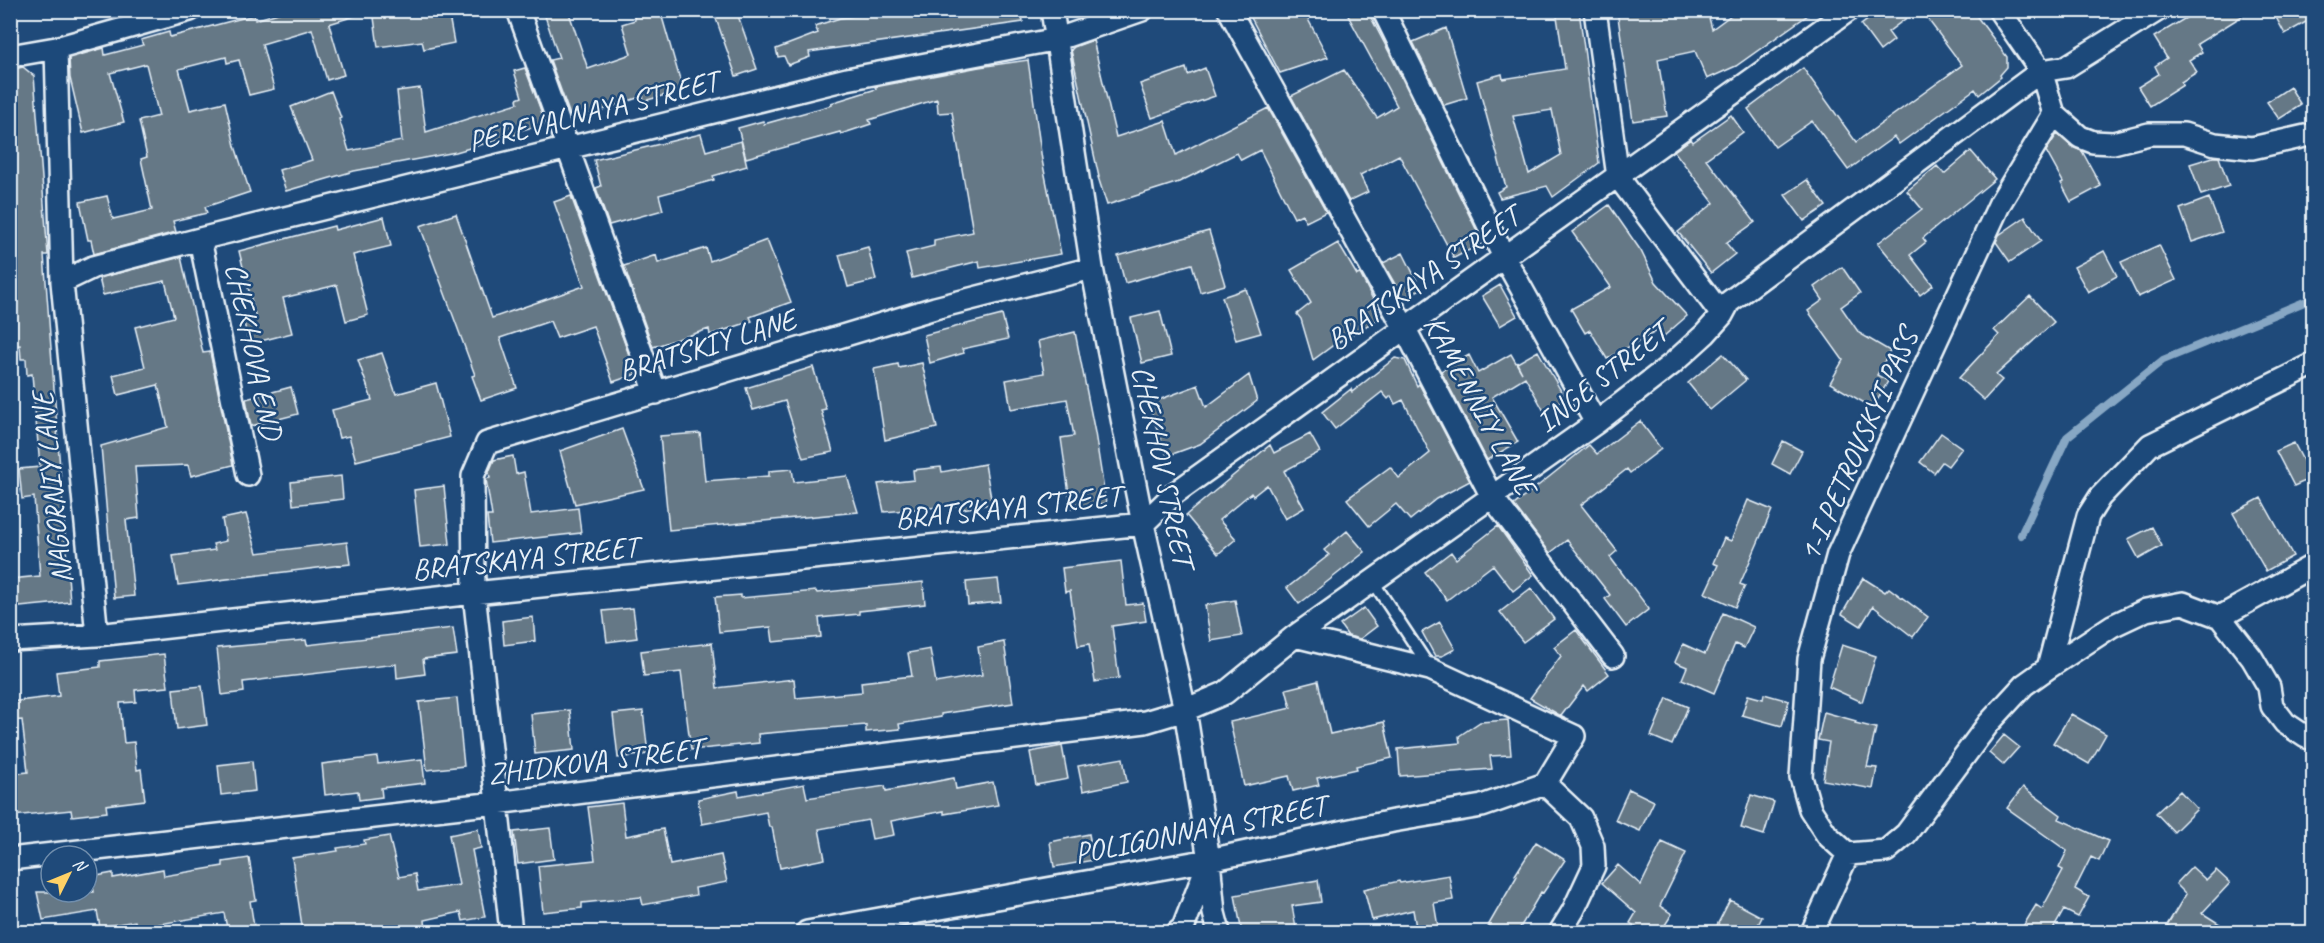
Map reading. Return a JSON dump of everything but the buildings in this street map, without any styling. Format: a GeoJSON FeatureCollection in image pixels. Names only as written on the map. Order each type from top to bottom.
{"type":"FeatureCollection","features":[{"type":"Feature","properties":{"kind":"street"},"geometry":{"type":"LineString","coordinates":[[10,56],[56,48],[190,10]]}},
{"type":"Feature","properties":{"kind":"street"},"geometry":{"type":"LineString","coordinates":[[518,10],[656,393]]}},
{"type":"Feature","properties":{"kind":"street","name":"CHEKHOV STREET"},"geometry":{"type":"LineString","coordinates":[[1052,10],[1092,268],[1143,524],[1185,710],[1209,860],[1214,913],[1219,933]]}},
{"type":"Feature","properties":{"kind":"street","name":"PEREVALNAYA STREET"},"geometry":{"type":"LineString","coordinates":[[62,282],[93,267],[200,239],[847,79],[1058,39],[1142,10]]}},
{"type":"Feature","properties":{"kind":"street","name":"KAMENNIY LANE"},"geometry":{"type":"LineString","coordinates":[[1229,10],[1404,327],[1492,497],[1613,656]]}},
{"type":"Feature","properties":{"kind":"street"},"geometry":{"type":"LineString","coordinates":[[1383,10],[1504,257],[1596,423]]}},
{"type":"Feature","properties":{"kind":"street"},"geometry":{"type":"LineString","coordinates":[[1595,10],[1618,177],[1722,315]]}},
{"type":"Feature","properties":{"kind":"street","name":"BRATSKAYA STREET"},"geometry":{"type":"LineString","coordinates":[[10,640],[97,635],[474,593],[1143,524],[1175,493],[1850,10]]}},
{"type":"Feature","properties":{"kind":"street"},"geometry":{"type":"LineString","coordinates":[[1999,10],[2041,71],[2054,114],[2080,137],[2093,142],[2113,143],[2149,134],[2184,134],[2215,144],[2252,148],[2313,134]]}},
{"type":"Feature","properties":{"kind":"street"},"geometry":{"type":"LineString","coordinates":[[2041,71],[2066,67],[2158,10]]}},
{"type":"Feature","properties":{"kind":"street","name":"NAGORNIY LANE"},"geometry":{"type":"LineString","coordinates":[[56,48],[62,282],[97,635]]}},
{"type":"Feature","properties":{"kind":"street","name":"INGE STREET"},"geometry":{"type":"LineString","coordinates":[[1185,710],[1226,693],[1295,636],[1596,423],[1705,334],[1722,315],[1729,302],[2041,71]]}},
{"type":"Feature","properties":{"kind":"street","name":"1-I PETROVSKYI PASS"},"geometry":{"type":"LineString","coordinates":[[1848,854],[1827,835],[1810,809],[1801,777],[1809,659],[1838,554],[2000,204],[2054,114]]}},
{"type":"Feature","properties":{"kind":"street","name":"CHEKHOVA END"},"geometry":{"type":"LineString","coordinates":[[200,239],[248,475]]}},
{"type":"Feature","properties":{"kind":"street","name":"BRATSKIY LANE"},"geometry":{"type":"LineString","coordinates":[[474,593],[473,476],[487,443],[935,308],[1092,268]]}},
{"type":"Feature","properties":{"kind":"street"},"geometry":{"type":"LineString","coordinates":[[2048,668],[2088,516],[2100,496],[2150,445],[2313,364]]}},
{"type":"Feature","properties":{"kind":"street"},"geometry":{"type":"LineString","coordinates":[[2220,617],[2313,565]]}},
{"type":"Feature","properties":{"kind":"street"},"geometry":{"type":"LineString","coordinates":[[474,593],[511,933]]}},
{"type":"Feature","properties":{"kind":"street"},"geometry":{"type":"LineString","coordinates":[[1812,933],[1848,854],[1886,851],[1906,834],[1989,723],[2024,685],[2112,626],[2146,610],[2183,603],[2220,617],[2252,658],[2269,687],[2272,706],[2285,723],[2313,739]]}},
{"type":"Feature","properties":{"kind":"street"},"geometry":{"type":"LineString","coordinates":[[1295,636],[1430,669],[1574,736],[1545,784],[1581,818],[1593,846],[1594,866],[1560,933]]}},
{"type":"Feature","properties":{"kind":"street","name":"ZHIDKOVA STREET"},"geometry":{"type":"LineString","coordinates":[[10,859],[496,803],[1145,722],[1185,710]]}},
{"type":"Feature","properties":{"kind":"street","name":"POLIGONNAYA STREET"},"geometry":{"type":"LineString","coordinates":[[807,933],[1209,860],[1482,806],[1545,784]]}},
{"type":"Feature","properties":{"kind":"street"},"geometry":{"type":"LineString","coordinates":[[1178,933],[1183,928],[1209,860]]}},
{"type":"Feature","properties":{"kind":"lane"},"geometry":{"type":"LineString","coordinates":[[1372,580],[1430,669]]}},
{"type":"Feature","properties":{"kind":"waterway"},"geometry":{"type":"LineString","coordinates":[[2021,535],[2067,437],[2163,360],[2314,298]]}}]}
